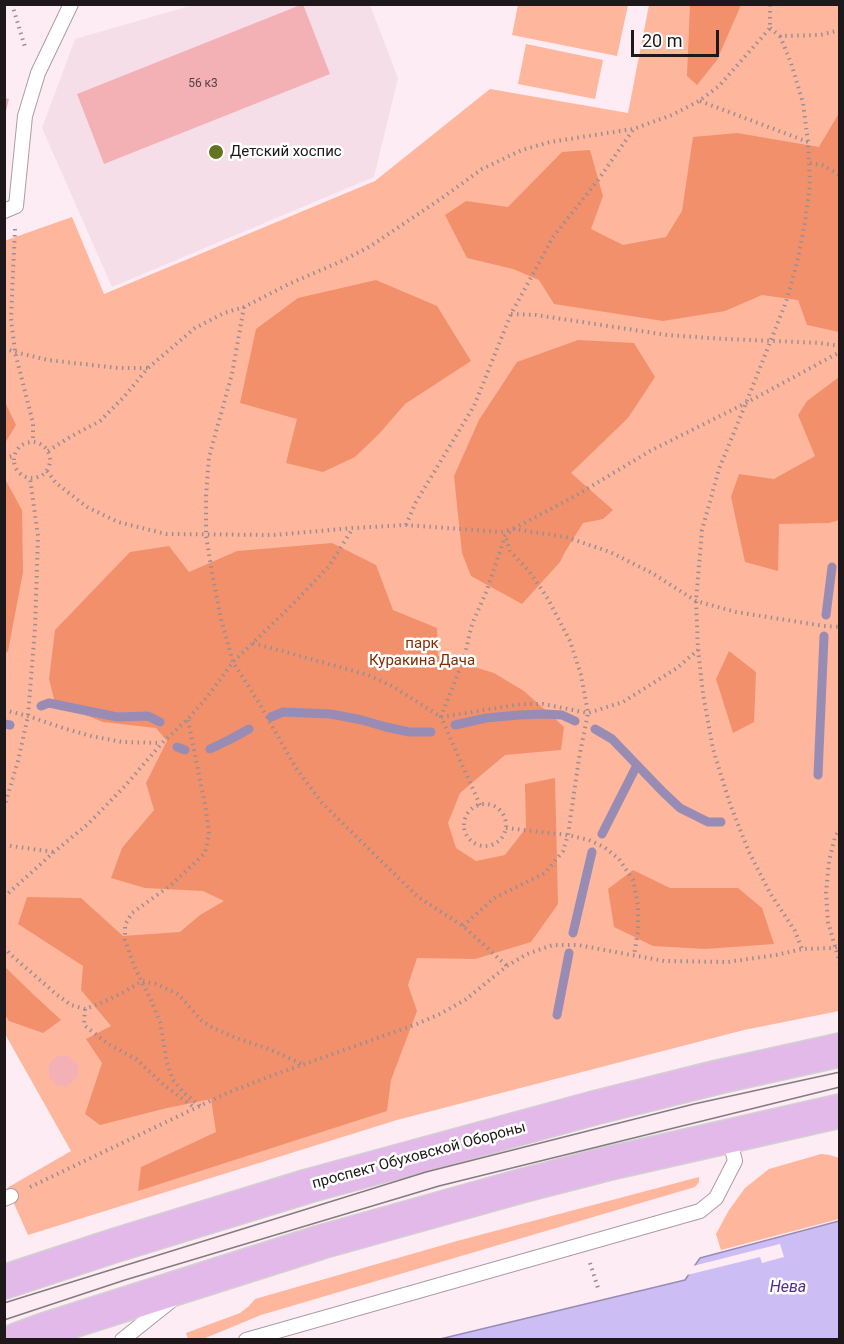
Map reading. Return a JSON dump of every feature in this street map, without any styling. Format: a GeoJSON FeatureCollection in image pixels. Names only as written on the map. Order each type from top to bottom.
{"type":"FeatureCollection","features":[{"type":"Feature","properties":{"kind":"main road","name":"проспект Обуховской Обороны"},"geometry":{"type":"LineString","coordinates":[[4,1282],[308,1186],[594,1108],[840,1050]]}},
{"type":"Feature","properties":{"kind":"main road"},"geometry":{"type":"LineString","coordinates":[[17,1340],[321,1242],[521,1186],[606,1164],[840,1111]]}},
{"type":"Feature","properties":{"kind":"lane"},"geometry":{"type":"LineString","coordinates":[[10,209],[25,116],[38,73],[71,4]]}},
{"type":"Feature","properties":{"kind":"lane"},"geometry":{"type":"LineString","coordinates":[[246,1340],[700,1212],[716,1198],[735,1161],[729,1137]]}},
{"type":"Feature","properties":{"kind":"lane"},"geometry":{"type":"LineString","coordinates":[[122,1340],[194,1282]]}},
{"type":"Feature","properties":{"kind":"path"},"geometry":{"type":"LineString","coordinates":[[12,4],[30,65],[38,73]]}},
{"type":"Feature","properties":{"kind":"path"},"geometry":{"type":"LineString","coordinates":[[48,451],[100,421],[148,368],[195,328],[369,247],[482,169],[522,150],[550,142],[633,129],[672,115],[699,101],[719,86],[770,28],[770,4]]}},
{"type":"Feature","properties":{"kind":"path"},"geometry":{"type":"LineString","coordinates":[[770,28],[780,36],[803,103],[810,163],[806,222],[786,302],[718,469],[702,530],[696,601],[703,694],[713,749],[730,804],[749,852],[770,893],[795,931],[802,949]]}},
{"type":"Feature","properties":{"kind":"path"},"geometry":{"type":"LineString","coordinates":[[780,36],[820,35],[840,30]]}},
{"type":"Feature","properties":{"kind":"path"},"geometry":{"type":"LineString","coordinates":[[699,101],[808,142]]}},
{"type":"Feature","properties":{"kind":"path"},"geometry":{"type":"LineString","coordinates":[[406,525],[416,502],[474,406],[511,314],[553,237],[598,180],[633,129]]}},
{"type":"Feature","properties":{"kind":"path"},"geometry":{"type":"LineString","coordinates":[[810,163],[822,165],[840,175]]}},
{"type":"Feature","properties":{"kind":"path"},"geometry":{"type":"LineString","coordinates":[[10,209],[11,318],[15,352],[33,423],[33,441]]}},
{"type":"Feature","properties":{"kind":"path"},"geometry":{"type":"LineString","coordinates":[[244,307],[232,374],[209,456],[206,496],[206,535],[216,596],[233,662],[296,768],[322,802],[418,897],[463,926],[507,966]]}},
{"type":"Feature","properties":{"kind":"path"},"geometry":{"type":"LineString","coordinates":[[511,314],[536,315],[667,335],[840,346]]}},
{"type":"Feature","properties":{"kind":"path"},"geometry":{"type":"LineString","coordinates":[[4,348],[48,360],[118,368],[148,368]]}},
{"type":"Feature","properties":{"kind":"path"},"geometry":{"type":"LineString","coordinates":[[47,471],[57,483],[87,507],[118,522],[166,534],[274,535],[406,525],[501,532],[513,529],[575,496],[650,451],[746,404],[840,352]]}},
{"type":"Feature","properties":{"kind":"path"},"geometry":{"type":"LineString","coordinates":[[33,441],[42,444],[48,451],[50,461],[47,471],[40,477],[30,478],[21,474],[15,467],[14,456],[20,446],[33,441]]}},
{"type":"Feature","properties":{"kind":"path"},"geometry":{"type":"LineString","coordinates":[[4,458],[14,456]]}},
{"type":"Feature","properties":{"kind":"path"},"geometry":{"type":"LineString","coordinates":[[4,808],[28,716],[35,628],[38,536],[30,478]]}},
{"type":"Feature","properties":{"kind":"path"},"geometry":{"type":"LineString","coordinates":[[4,897],[88,824],[124,787],[162,743],[188,719],[233,662],[329,566],[353,528]]}},
{"type":"Feature","properties":{"kind":"path"},"geometry":{"type":"LineString","coordinates":[[441,717],[464,658],[472,624],[506,536],[513,529]]}},
{"type":"Feature","properties":{"kind":"path"},"geometry":{"type":"LineString","coordinates":[[513,529],[566,537],[610,552],[652,573],[696,601],[736,612],[840,627]]}},
{"type":"Feature","properties":{"kind":"path"},"geometry":{"type":"LineString","coordinates":[[463,926],[494,898],[544,873],[563,851],[568,836],[588,713],[581,675],[570,641],[548,599],[529,571],[510,551],[506,536],[501,532]]}},
{"type":"Feature","properties":{"kind":"path"},"geometry":{"type":"LineString","coordinates":[[253,643],[368,675],[392,686],[441,717],[480,805]]}},
{"type":"Feature","properties":{"kind":"path"},"geometry":{"type":"LineString","coordinates":[[441,717],[522,704],[543,704],[588,713],[623,702],[677,668],[698,650]]}},
{"type":"Feature","properties":{"kind":"path"},"geometry":{"type":"LineString","coordinates":[[4,710],[63,728],[122,742],[162,743]]}},
{"type":"Feature","properties":{"kind":"path"},"geometry":{"type":"LineString","coordinates":[[188,719],[206,810],[209,834],[205,854],[171,885],[132,913],[125,925],[125,940],[134,966],[160,1022],[167,1063],[173,1080],[200,1106]]}},
{"type":"Feature","properties":{"kind":"path"},"geometry":{"type":"LineString","coordinates":[[488,804],[502,812],[506,828],[498,842],[482,845],[468,837],[465,822],[472,808],[488,804]]}},
{"type":"Feature","properties":{"kind":"path"},"geometry":{"type":"LineString","coordinates":[[506,828],[589,840],[604,847],[619,859],[633,880],[638,905],[638,931],[634,956]]}},
{"type":"Feature","properties":{"kind":"path"},"geometry":{"type":"LineString","coordinates":[[840,828],[835,837],[829,861],[826,893],[828,922],[840,964]]}},
{"type":"Feature","properties":{"kind":"path"},"geometry":{"type":"LineString","coordinates":[[4,845],[54,852]]}},
{"type":"Feature","properties":{"kind":"path"},"geometry":{"type":"LineString","coordinates":[[8,1198],[195,1108],[258,1081],[441,1014],[465,1000],[507,966],[527,954],[553,945],[578,945],[664,961],[728,962],[802,949],[834,948],[840,945]]}},
{"type":"Feature","properties":{"kind":"path"},"geometry":{"type":"LineString","coordinates":[[4,947],[71,1005],[85,1009],[124,992],[142,981],[156,984],[178,994],[201,1020],[213,1028],[302,1064]]}},
{"type":"Feature","properties":{"kind":"path"},"geometry":{"type":"LineString","coordinates":[[85,1009],[84,1025],[108,1044],[136,1059],[165,1086],[195,1108]]}},
{"type":"Feature","properties":{"kind":"path"},"geometry":{"type":"LineString","coordinates":[[590,1263],[598,1288]]}},
{"type":"Feature","properties":{"kind":"shaded area","name":"Детский хоспис"},"geometry":{"type":"Polygon","coordinates":[[[193,5],[370,5],[398,78],[374,177],[112,287],[42,128],[75,39],[193,5]]]}},
{"type":"Feature","properties":{"kind":"green space"},"geometry":{"type":"Polygon","coordinates":[[[518,5],[628,5],[617,56],[512,35],[518,5]]]}},
{"type":"Feature","properties":{"kind":"green space","name":"парк Куракина Дача"},"geometry":{"type":"Polygon","coordinates":[[[649,5],[839,5],[839,1011],[744,1030],[397,1120],[28,1235],[7,1188],[71,1151],[5,1034],[4,241],[72,217],[104,294],[375,181],[490,89],[628,113],[649,5]]]}},
{"type":"Feature","properties":{"kind":"green space"},"geometry":{"type":"Polygon","coordinates":[[[690,5],[741,5],[717,60],[697,85],[687,76],[690,5]]]}},
{"type":"Feature","properties":{"kind":"green space"},"geometry":{"type":"Polygon","coordinates":[[[526,44],[603,60],[595,99],[518,84],[526,44]]]}},
{"type":"Feature","properties":{"kind":"green space"},"geometry":{"type":"Polygon","coordinates":[[[839,113],[839,332],[807,325],[798,300],[762,295],[725,311],[663,321],[554,304],[539,280],[513,269],[467,258],[445,215],[466,201],[508,207],[562,152],[590,150],[603,196],[591,229],[623,245],[666,237],[682,211],[693,137],[737,133],[819,147],[839,113]]]}},
{"type":"Feature","properties":{"kind":"green space"},"geometry":{"type":"Polygon","coordinates":[[[376,280],[437,306],[471,361],[405,404],[355,457],[323,472],[286,463],[297,419],[240,403],[256,329],[298,298],[376,280]]]}},
{"type":"Feature","properties":{"kind":"green space"},"geometry":{"type":"Polygon","coordinates":[[[578,340],[634,343],[655,377],[628,418],[571,473],[613,510],[603,519],[583,523],[560,562],[522,604],[471,576],[462,553],[454,476],[479,420],[517,362],[578,340]]]}},
{"type":"Feature","properties":{"kind":"green space"},"geometry":{"type":"Polygon","coordinates":[[[839,377],[839,520],[829,523],[779,524],[778,571],[745,562],[731,497],[739,474],[774,479],[815,456],[798,415],[807,401],[839,377]]]}},
{"type":"Feature","properties":{"kind":"green space"},"geometry":{"type":"Polygon","coordinates":[[[4,400],[16,425],[5,443],[4,443],[4,400]]]}},
{"type":"Feature","properties":{"kind":"green space"},"geometry":{"type":"Polygon","coordinates":[[[5,479],[22,510],[23,572],[8,651],[5,654],[5,479]]]}},
{"type":"Feature","properties":{"kind":"green space"},"geometry":{"type":"Polygon","coordinates":[[[332,543],[376,565],[393,610],[437,628],[438,656],[494,673],[524,691],[564,727],[561,750],[505,755],[460,793],[448,823],[456,848],[476,861],[505,855],[526,828],[525,784],[555,778],[558,904],[531,942],[475,959],[417,958],[408,985],[417,1011],[391,1080],[387,1111],[138,1191],[141,1167],[216,1132],[211,1099],[100,1125],[85,1114],[102,1063],[86,1039],[111,1026],[81,990],[83,966],[18,924],[27,897],[81,898],[123,936],[180,932],[200,915],[224,901],[203,891],[145,888],[111,878],[122,848],[154,810],[146,783],[167,741],[156,728],[103,722],[55,703],[49,679],[55,630],[130,552],[169,546],[189,572],[237,551],[332,543]]]}},
{"type":"Feature","properties":{"kind":"green space"},"geometry":{"type":"Polygon","coordinates":[[[729,651],[756,672],[754,722],[733,733],[716,679],[729,651]]]}},
{"type":"Feature","properties":{"kind":"green space"},"geometry":{"type":"Polygon","coordinates":[[[633,870],[670,888],[738,888],[762,908],[774,944],[705,949],[653,946],[614,927],[608,889],[633,870]]]}},
{"type":"Feature","properties":{"kind":"green space"},"geometry":{"type":"Polygon","coordinates":[[[5,967],[61,1020],[43,1033],[9,1021],[5,1015],[5,967]]]}},
{"type":"Feature","properties":{"kind":"green space"},"geometry":{"type":"Polygon","coordinates":[[[821,1154],[839,1158],[839,1219],[721,1250],[716,1234],[729,1210],[745,1188],[769,1169],[821,1154]]]}},
{"type":"Feature","properties":{"kind":"green space"},"geometry":{"type":"Polygon","coordinates":[[[699,1177],[699,1182],[695,1187],[261,1315],[203,1339],[188,1339],[186,1333],[240,1313],[255,1299],[457,1241],[699,1177]]]}},
{"type":"Feature","properties":{"kind":"water","name":"Нева"},"geometry":{"type":"Polygon","coordinates":[[[839,1221],[839,1339],[436,1340],[685,1280],[700,1258],[839,1221]]]}},
{"type":"Feature","properties":{"kind":"pier"},"geometry":{"type":"Polygon","coordinates":[[[780,1244],[784,1257],[762,1263],[760,1257],[687,1275],[693,1266],[780,1244]]]}},
{"type":"Feature","properties":{"kind":"building"},"geometry":{"type":"Polygon","coordinates":[[[303,4],[330,74],[104,164],[77,94],[303,4]]]}},
{"type":"Feature","properties":{"kind":"building"},"geometry":{"type":"Polygon","coordinates":[[[4,98],[9,99],[5,115],[4,115],[4,98]]]}},
{"type":"Feature","properties":{"kind":"building"},"geometry":{"type":"Polygon","coordinates":[[[57,1056],[69,1056],[77,1064],[76,1078],[66,1087],[56,1085],[49,1077],[49,1064],[57,1056]]]}},
{"type":"Feature","properties":{"kind":"waterway"},"geometry":{"type":"LineString","coordinates":[[826,615],[832,567]]}},
{"type":"Feature","properties":{"kind":"waterway"},"geometry":{"type":"LineString","coordinates":[[818,775],[824,636]]}},
{"type":"Feature","properties":{"kind":"waterway"},"geometry":{"type":"LineString","coordinates":[[41,706],[49,703],[117,717],[148,716],[160,722]]}},
{"type":"Feature","properties":{"kind":"waterway"},"geometry":{"type":"LineString","coordinates":[[271,717],[283,712],[331,714],[409,732],[431,732]]}},
{"type":"Feature","properties":{"kind":"waterway"},"geometry":{"type":"LineString","coordinates":[[455,725],[486,718],[545,714],[562,715],[575,721]]}},
{"type":"Feature","properties":{"kind":"waterway"},"geometry":{"type":"LineString","coordinates":[[4,724],[10,725]]}},
{"type":"Feature","properties":{"kind":"waterway"},"geometry":{"type":"LineString","coordinates":[[210,749],[249,729]]}},
{"type":"Feature","properties":{"kind":"waterway"},"geometry":{"type":"LineString","coordinates":[[595,729],[612,739],[680,808],[708,822],[721,822]]}},
{"type":"Feature","properties":{"kind":"waterway"},"geometry":{"type":"LineString","coordinates":[[177,747],[185,750]]}},
{"type":"Feature","properties":{"kind":"waterway"},"geometry":{"type":"LineString","coordinates":[[602,834],[637,765]]}},
{"type":"Feature","properties":{"kind":"waterway"},"geometry":{"type":"LineString","coordinates":[[573,933],[592,852]]}},
{"type":"Feature","properties":{"kind":"waterway"},"geometry":{"type":"LineString","coordinates":[[557,1015],[569,953]]}},
{"type":"Feature","properties":{"kind":"tram line"},"geometry":{"type":"LineString","coordinates":[[4,1303],[426,1172],[694,1104],[840,1072]]}},
{"type":"Feature","properties":{"kind":"tram line"},"geometry":{"type":"LineString","coordinates":[[4,1320],[125,1280],[439,1186],[840,1087]]}},
{"type":"Feature","properties":{"kind":"place","name":"Детский хоспис"},"geometry":{"type":"Point","coordinates":[216,152]}}]}
